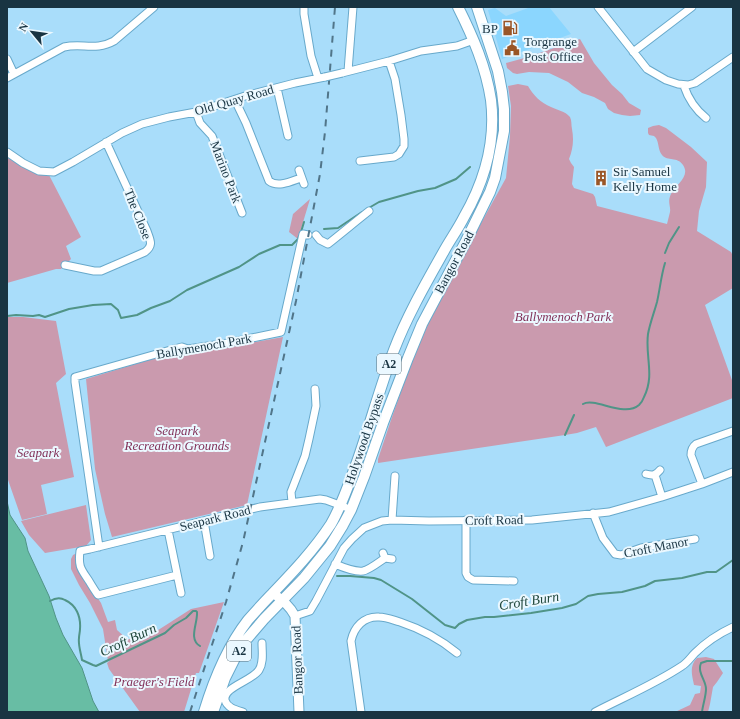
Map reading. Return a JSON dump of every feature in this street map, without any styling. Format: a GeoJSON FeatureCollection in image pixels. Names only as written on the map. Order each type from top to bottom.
{"type":"FeatureCollection","features":[{"type":"Feature","properties":{"kind":"highway","name":"Holywood Bypass"},"geometry":{"type":"LineString","coordinates":[[204,712],[216,676],[236,638],[249,619],[311,552],[332,522],[340,506],[361,451],[394,350],[408,317],[465,215],[482,179],[490,146],[492,126],[491,100],[483,66],[474,40],[458,7]]}},
{"type":"Feature","properties":{"kind":"highway","name":"Bangor Road"},"geometry":{"type":"LineString","coordinates":[[351,510],[408,358],[420,330],[490,192],[500,159],[504,131],[502,92],[498,71],[477,7]]}},
{"type":"Feature","properties":{"kind":"highway"},"geometry":{"type":"LineString","coordinates":[[488,157],[500,159]]}},
{"type":"Feature","properties":{"kind":"highway","name":"A2"},"geometry":{"type":"LineString","coordinates":[[213,712],[225,678],[246,640],[264,619],[304,578],[330,546],[351,510]]}},
{"type":"Feature","properties":{"kind":"main road","name":"Bangor Road"},"geometry":{"type":"LineString","coordinates":[[274,593],[292,610],[295,616],[298,712]]}},
{"type":"Feature","properties":{"kind":"street"},"geometry":{"type":"LineString","coordinates":[[7,78],[64,47],[72,45],[96,47],[110,44],[154,7]]}},
{"type":"Feature","properties":{"kind":"street"},"geometry":{"type":"LineString","coordinates":[[304,7],[311,56],[322,77]]}},
{"type":"Feature","properties":{"kind":"street"},"geometry":{"type":"LineString","coordinates":[[345,72],[353,7]]}},
{"type":"Feature","properties":{"kind":"street"},"geometry":{"type":"LineString","coordinates":[[598,7],[644,65],[652,72],[666,80],[684,86],[695,83],[733,57]]}},
{"type":"Feature","properties":{"kind":"street"},"geometry":{"type":"LineString","coordinates":[[633,52],[692,7]]}},
{"type":"Feature","properties":{"kind":"street","name":"Old Quay Road"},"geometry":{"type":"LineString","coordinates":[[7,152],[23,163],[39,171],[53,172],[74,162],[122,133],[142,124],[169,116],[196,112],[245,96],[389,61],[421,51],[457,46],[474,40]]}},
{"type":"Feature","properties":{"kind":"street"},"geometry":{"type":"LineString","coordinates":[[7,60],[14,74]]}},
{"type":"Feature","properties":{"kind":"street"},"geometry":{"type":"LineString","coordinates":[[360,161],[394,157],[399,154],[404,146],[395,79],[389,61]]}},
{"type":"Feature","properties":{"kind":"street"},"geometry":{"type":"LineString","coordinates":[[684,86],[691,102],[706,118]]}},
{"type":"Feature","properties":{"kind":"street"},"geometry":{"type":"LineString","coordinates":[[277,88],[288,136]]}},
{"type":"Feature","properties":{"kind":"street"},"geometry":{"type":"LineString","coordinates":[[235,100],[246,123],[269,181],[278,184],[302,181],[299,170]]}},
{"type":"Feature","properties":{"kind":"street","name":"Marino Park"},"geometry":{"type":"LineString","coordinates":[[196,112],[200,123],[212,136],[242,213]]}},
{"type":"Feature","properties":{"kind":"street","name":"The Close"},"geometry":{"type":"LineString","coordinates":[[65,265],[101,271],[145,252],[150,245],[147,231],[106,142]]}},
{"type":"Feature","properties":{"kind":"street","name":"Ballymenoch Park"},"geometry":{"type":"LineString","coordinates":[[98,547],[75,382],[76,377],[182,347],[188,349],[228,343],[281,332],[303,234],[312,235],[328,244],[369,211]]}},
{"type":"Feature","properties":{"kind":"street"},"geometry":{"type":"LineString","coordinates":[[292,502],[291,492],[305,456],[318,393]]}},
{"type":"Feature","properties":{"kind":"street"},"geometry":{"type":"LineString","coordinates":[[702,484],[691,455],[693,447],[696,444],[733,431]]}},
{"type":"Feature","properties":{"kind":"street"},"geometry":{"type":"LineString","coordinates":[[646,474],[652,475],[658,472],[662,497]]}},
{"type":"Feature","properties":{"kind":"street","name":"Croft Road"},"geometry":{"type":"LineString","coordinates":[[295,616],[310,611],[344,548],[358,533],[382,521],[532,520],[609,512],[662,497],[733,472]]}},
{"type":"Feature","properties":{"kind":"street"},"geometry":{"type":"LineString","coordinates":[[392,520],[395,476]]}},
{"type":"Feature","properties":{"kind":"street","name":"Seapark Road"},"geometry":{"type":"LineString","coordinates":[[178,575],[98,595],[81,569],[79,562],[80,551],[260,507],[292,502],[320,499],[351,510]]}},
{"type":"Feature","properties":{"kind":"street","name":"Croft Manor"},"geometry":{"type":"LineString","coordinates":[[593,514],[603,538],[615,554],[621,555],[641,548],[695,539]]}},
{"type":"Feature","properties":{"kind":"street"},"geometry":{"type":"LineString","coordinates":[[466,520],[466,573],[468,577],[473,580],[514,581]]}},
{"type":"Feature","properties":{"kind":"street"},"geometry":{"type":"LineString","coordinates":[[204,521],[210,556]]}},
{"type":"Feature","properties":{"kind":"street"},"geometry":{"type":"LineString","coordinates":[[168,530],[181,593]]}},
{"type":"Feature","properties":{"kind":"street"},"geometry":{"type":"LineString","coordinates":[[335,564],[347,569],[363,571],[370,568],[384,556],[392,560]]}},
{"type":"Feature","properties":{"kind":"street"},"geometry":{"type":"LineString","coordinates":[[361,712],[352,641],[356,627],[364,620],[373,617],[383,617],[406,624],[434,637],[457,653]]}},
{"type":"Feature","properties":{"kind":"street"},"geometry":{"type":"LineString","coordinates":[[595,712],[672,673],[684,665],[708,641],[722,632],[733,628]]}},
{"type":"Feature","properties":{"kind":"street"},"geometry":{"type":"LineString","coordinates":[[243,712],[231,708],[228,705],[225,701],[226,695],[230,689],[256,674],[262,662],[259,654],[262,643]]}},
{"type":"Feature","properties":{"kind":"shaded area"},"geometry":{"type":"Polygon","coordinates":[[[531,7],[549,7],[571,34],[502,59],[488,10],[495,8],[506,16],[531,7]]]}},
{"type":"Feature","properties":{"kind":"shaded area"},"geometry":{"type":"Polygon","coordinates":[[[7,501],[10,515],[25,538],[28,551],[49,596],[63,635],[82,668],[93,701],[99,712],[7,712],[7,501]]]}},
{"type":"Feature","properties":{"kind":"green space"},"geometry":{"type":"Polygon","coordinates":[[[580,39],[594,63],[612,85],[629,103],[641,110],[640,115],[630,116],[614,113],[608,109],[605,103],[582,93],[568,82],[549,73],[529,72],[517,74],[513,73],[507,68],[506,63],[580,39]]]}},
{"type":"Feature","properties":{"kind":"green space","name":"Ballymenoch Park"},"geometry":{"type":"Polygon","coordinates":[[[518,84],[528,86],[532,93],[541,101],[570,117],[573,133],[572,148],[569,159],[574,167],[572,184],[574,188],[593,194],[597,206],[667,224],[670,212],[670,197],[682,181],[685,169],[681,162],[662,155],[656,138],[648,133],[648,128],[653,126],[659,125],[666,128],[691,147],[707,162],[706,187],[699,211],[697,231],[731,252],[733,256],[733,288],[705,305],[733,383],[733,398],[606,447],[596,427],[565,435],[378,463],[378,459],[408,372],[430,319],[449,281],[506,178],[511,106],[508,86],[518,84]]]}},
{"type":"Feature","properties":{"kind":"green space"},"geometry":{"type":"Polygon","coordinates":[[[7,154],[49,175],[81,237],[66,246],[71,259],[61,269],[56,269],[7,283],[7,154]]]}},
{"type":"Feature","properties":{"kind":"green space"},"geometry":{"type":"Polygon","coordinates":[[[310,199],[298,239],[289,232],[293,214],[310,199]]]}},
{"type":"Feature","properties":{"kind":"green space","name":"Seapark"},"geometry":{"type":"Polygon","coordinates":[[[7,317],[23,317],[56,321],[66,374],[56,383],[74,477],[41,485],[47,514],[22,520],[7,477],[7,317]]]}},
{"type":"Feature","properties":{"kind":"green space","name":"Seapark Recreation Grounds"},"geometry":{"type":"Polygon","coordinates":[[[283,337],[247,505],[112,537],[105,514],[95,469],[86,379],[175,352],[184,355],[283,337]]]}},
{"type":"Feature","properties":{"kind":"green space"},"geometry":{"type":"Polygon","coordinates":[[[86,505],[91,540],[86,546],[45,553],[29,535],[21,521],[86,505]]]}},
{"type":"Feature","properties":{"kind":"green space","name":"Praeger's Field"},"geometry":{"type":"Polygon","coordinates":[[[79,552],[77,558],[93,591],[101,603],[108,622],[115,620],[117,630],[127,639],[141,639],[152,634],[191,609],[224,602],[199,673],[196,673],[184,712],[140,712],[109,669],[107,663],[114,657],[108,661],[103,629],[71,569],[71,559],[73,555],[79,552]]]}},
{"type":"Feature","properties":{"kind":"green space"},"geometry":{"type":"Polygon","coordinates":[[[706,657],[714,659],[723,673],[713,687],[708,712],[675,712],[690,705],[695,694],[700,693],[701,686],[694,685],[692,667],[697,658],[706,657]]]}},
{"type":"Feature","properties":{"kind":"waterway"},"geometry":{"type":"LineString","coordinates":[[367,209],[379,202],[418,191],[435,188],[456,179],[470,167]]}},
{"type":"Feature","properties":{"kind":"waterway"},"geometry":{"type":"LineString","coordinates":[[324,229],[338,228],[362,212]]}},
{"type":"Feature","properties":{"kind":"waterway"},"geometry":{"type":"LineString","coordinates":[[301,232],[304,222]]}},
{"type":"Feature","properties":{"kind":"waterway"},"geometry":{"type":"LineString","coordinates":[[665,253],[669,243],[679,227]]}},
{"type":"Feature","properties":{"kind":"waterway"},"geometry":{"type":"LineString","coordinates":[[7,316],[39,315],[45,317],[69,309],[111,304],[118,310],[121,318],[137,315],[170,301],[187,290],[239,267],[259,254],[280,245],[292,245],[299,236]]}},
{"type":"Feature","properties":{"kind":"waterway"},"geometry":{"type":"LineString","coordinates":[[583,404],[595,403],[618,409],[626,409],[639,405],[643,400],[649,381],[648,334],[657,302],[665,263]]}},
{"type":"Feature","properties":{"kind":"waterway"},"geometry":{"type":"LineString","coordinates":[[565,435],[574,415]]}},
{"type":"Feature","properties":{"kind":"waterway","name":"Croft Burn"},"geometry":{"type":"LineString","coordinates":[[337,576],[374,578],[381,580],[412,599],[445,625],[455,628],[467,620],[562,608],[576,604],[588,596],[622,592],[645,586],[655,581],[682,578],[707,572],[716,572],[733,560]]}},
{"type":"Feature","properties":{"kind":"waterway","name":"Croft Burn"},"geometry":{"type":"LineString","coordinates":[[50,601],[61,598],[69,602],[75,608],[80,620],[79,643],[82,660],[96,666],[165,633],[193,611],[197,612],[194,635],[196,643],[200,646]]}},
{"type":"Feature","properties":{"kind":"waterway"},"geometry":{"type":"LineString","coordinates":[[702,712],[706,689],[700,670],[701,663],[707,661],[733,661]]}},
{"type":"Feature","properties":{"kind":"railway"},"geometry":{"type":"LineString","coordinates":[[190,712],[226,602],[243,542],[296,301],[320,174],[325,132],[335,7]]}},
{"type":"Feature","properties":{"kind":"place","name":"BP"},"geometry":{"type":"Point","coordinates":[510,28]}},
{"type":"Feature","properties":{"kind":"place","name":"Torgrange Post Office"},"geometry":{"type":"Point","coordinates":[512,48]}},
{"type":"Feature","properties":{"kind":"place","name":"Sir Samuel Kelly Home"},"geometry":{"type":"Point","coordinates":[601,178]}}]}
